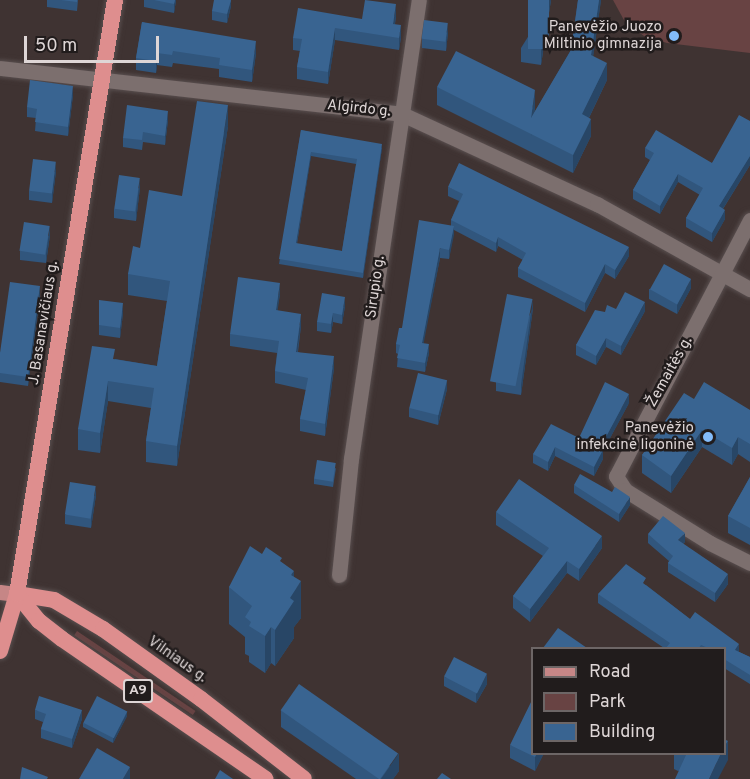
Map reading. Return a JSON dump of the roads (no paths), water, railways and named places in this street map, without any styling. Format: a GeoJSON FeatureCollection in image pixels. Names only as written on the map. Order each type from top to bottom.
{"type":"FeatureCollection","features":[{"type":"Feature","properties":{"kind":"highway","name":"J. Basanavičiaus g."},"geometry":{"type":"LineString","coordinates":[[0,651],[8,593],[115,0]]}},
{"type":"Feature","properties":{"kind":"highway","name":"A9"},"geometry":{"type":"LineString","coordinates":[[8,593],[62,639],[266,779]]}},
{"type":"Feature","properties":{"kind":"highway","name":"Vilniaus g."},"geometry":{"type":"LineString","coordinates":[[8,593],[54,600],[103,629],[201,699],[304,779]]}},
{"type":"Feature","properties":{"kind":"street","name":"Sirupio g."},"geometry":{"type":"LineString","coordinates":[[339,575],[351,459],[419,0]]}},
{"type":"Feature","properties":{"kind":"street","name":"Algirdo g."},"geometry":{"type":"LineString","coordinates":[[0,68],[102,82],[402,114],[597,204],[725,272],[750,288]]}},
{"type":"Feature","properties":{"kind":"street","name":"Žemaitės g."},"geometry":{"type":"LineString","coordinates":[[750,220],[725,272],[616,476],[626,490],[750,563]]}},
{"type":"Feature","properties":{"kind":"place","name":"Panevėžio Juozo Miltinio gimnazija"},"geometry":{"type":"Point","coordinates":[674,36]}},
{"type":"Feature","properties":{"kind":"place","name":"Panevėžio infekcinė ligoninė"},"geometry":{"type":"Point","coordinates":[708,437]}}]}
